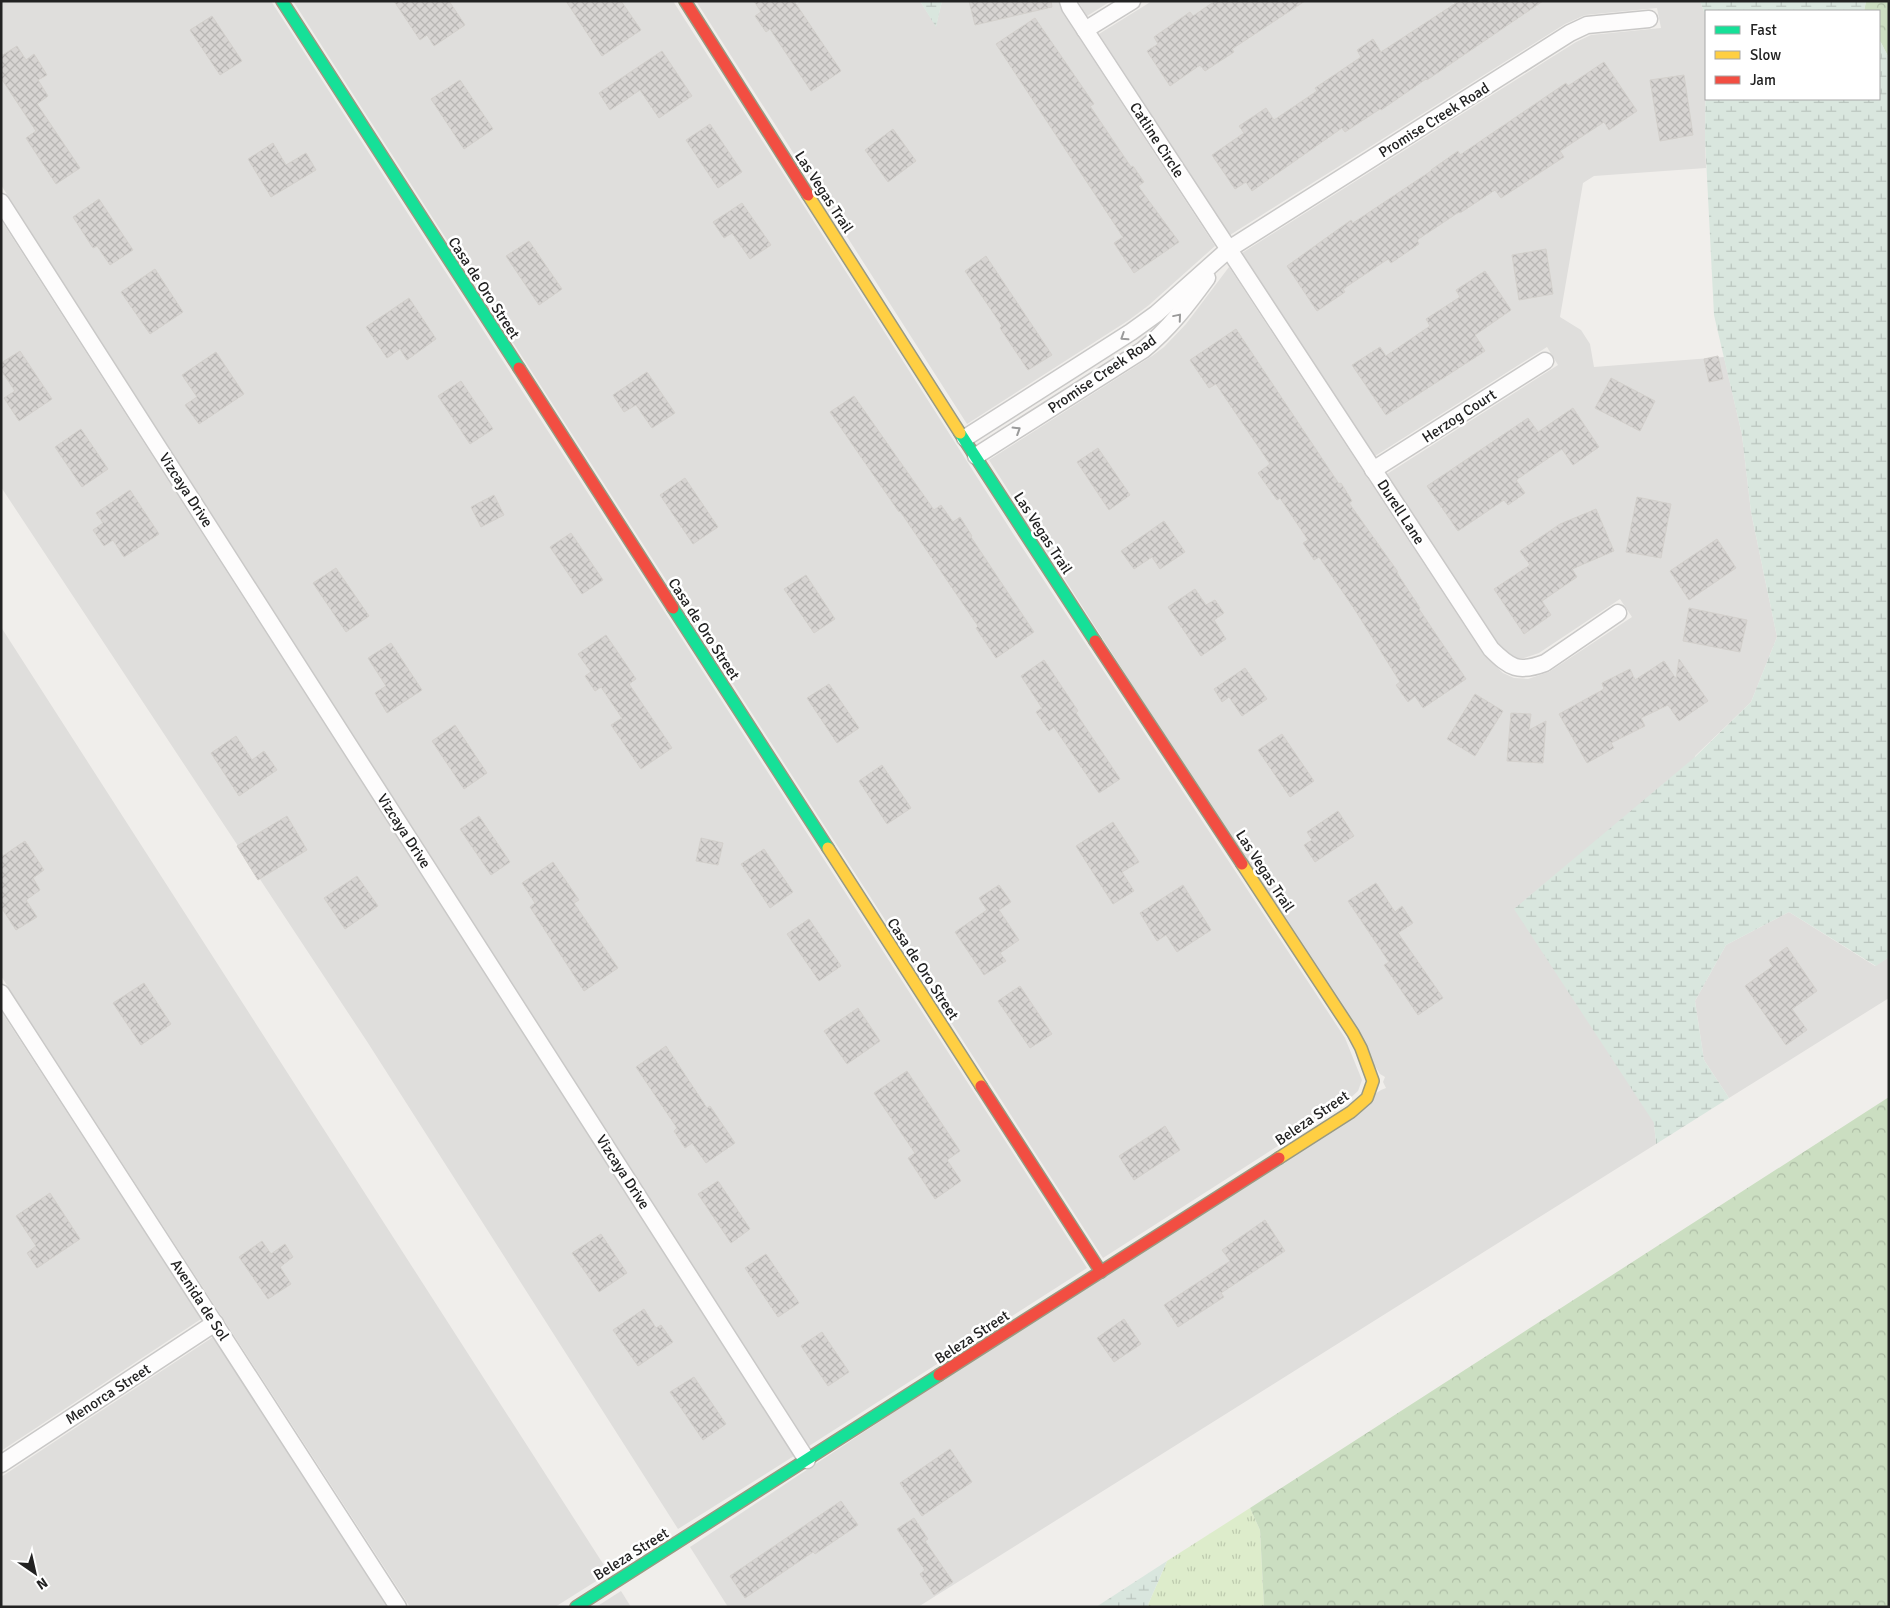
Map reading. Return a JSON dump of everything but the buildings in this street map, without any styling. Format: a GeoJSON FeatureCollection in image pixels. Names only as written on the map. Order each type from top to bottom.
{"type":"FeatureCollection","features":[{"type":"Feature","properties":{"kind":"street","name":"Casa de Oro Street"},"geometry":{"type":"LineString","coordinates":[[282,1],[1101,1272]]}},
{"type":"Feature","properties":{"kind":"street","name":"Las Vegas Trail"},"geometry":{"type":"LineString","coordinates":[[685,1],[1028,538],[1354,1033],[1373,1081]]}},
{"type":"Feature","properties":{"kind":"street","name":"Catline Circle"},"geometry":{"type":"LineString","coordinates":[[1068,1],[1228,249]]}},
{"type":"Feature","properties":{"kind":"street"},"geometry":{"type":"LineString","coordinates":[[1085,30],[1132,1]]}},
{"type":"Feature","properties":{"kind":"street","name":"Promise Creek Road"},"geometry":{"type":"LineString","coordinates":[[964,438],[1131,332],[1156,314],[1228,249],[1570,33],[1587,25],[1649,19]]}},
{"type":"Feature","properties":{"kind":"street","name":"Vizcaya Drive"},"geometry":{"type":"LineString","coordinates":[[1,202],[807,1460]]}},
{"type":"Feature","properties":{"kind":"street","name":"Promise Creek Road"},"geometry":{"type":"LineString","coordinates":[[976,456],[1143,350],[1158,338],[1178,317],[1228,249]]}},
{"type":"Feature","properties":{"kind":"street","name":"Durell Lane"},"geometry":{"type":"LineString","coordinates":[[1228,249],[1490,649],[1506,664],[1517,669],[1544,663],[1618,613]]}},
{"type":"Feature","properties":{"kind":"street","name":"Herzog Court"},"geometry":{"type":"LineString","coordinates":[[1373,470],[1545,361]]}},
{"type":"Feature","properties":{"kind":"street","name":"Avenida de Sol"},"geometry":{"type":"LineString","coordinates":[[1,993],[398,1607]]}},
{"type":"Feature","properties":{"kind":"street","name":"Beleza Street"},"geometry":{"type":"LineString","coordinates":[[576,1607],[1351,1112],[1367,1098],[1373,1081]]}},
{"type":"Feature","properties":{"kind":"street","name":"Menorca Street"},"geometry":{"type":"LineString","coordinates":[[1,1464],[214,1323]]}},
{"type":"Feature","properties":{"kind":"shaded area"},"geometry":{"type":"Polygon","coordinates":[[[1,1],[271,1],[1087,1268],[809,1446],[1,185],[1,1]]]}},
{"type":"Feature","properties":{"kind":"shaded area"},"geometry":{"type":"Polygon","coordinates":[[[293,1],[673,1],[1014,535],[1345,1038],[1362,1080],[1358,1091],[1345,1103],[1103,1258],[293,1]]]}},
{"type":"Feature","properties":{"kind":"shaded area"},"geometry":{"type":"Polygon","coordinates":[[[696,1],[920,1],[936,26],[942,1],[1058,1],[1062,12],[1215,246],[1149,305],[1129,320],[967,424],[696,1]]]}},
{"type":"Feature","properties":{"kind":"shaded area"},"geometry":{"type":"Polygon","coordinates":[[[1078,1],[1111,1],[1087,16],[1078,1]]]}},
{"type":"Feature","properties":{"kind":"shaded area"},"geometry":{"type":"Polygon","coordinates":[[[1152,1],[1700,1],[1705,14],[1706,168],[1594,176],[1583,183],[1560,317],[1581,330],[1590,344],[1594,367],[1724,357],[1742,435],[1751,512],[1777,637],[1751,702],[1695,756],[1654,1123],[1656,1144],[918,1607],[728,1607],[690,1547],[1386,1088],[1383,1082],[1385,1077],[1380,1074],[989,460],[1164,347],[1186,324],[1229,267],[1483,654],[1503,673],[1514,678],[1528,679],[1549,672],[1632,617],[1620,599],[1539,653],[1524,658],[1510,655],[1498,643],[1387,474],[1558,365],[1547,347],[1375,456],[1242,253],[1576,42],[1591,35],[1661,28],[1657,8],[1585,15],[1565,24],[1230,235],[1099,34],[1152,1]]]}},
{"type":"Feature","properties":{"kind":"shaded area"},"geometry":{"type":"Polygon","coordinates":[[[1,220],[794,1456],[678,1529],[368,1043],[1,487],[1,220]]]}},
{"type":"Feature","properties":{"kind":"shaded area"},"geometry":{"type":"Polygon","coordinates":[[[1,627],[609,1573],[555,1607],[410,1607],[1,976],[1,627]]]}},
{"type":"Feature","properties":{"kind":"shaded area"},"geometry":{"type":"Polygon","coordinates":[[[1789,912],[1875,966],[1889,957],[1889,998],[1729,1098],[1704,1060],[1695,1001],[1726,945],[1789,912]]]}},
{"type":"Feature","properties":{"kind":"shaded area"},"geometry":{"type":"Polygon","coordinates":[[[1,1011],[201,1319],[1,1451],[1,1011]]]}},
{"type":"Feature","properties":{"kind":"shaded area"},"geometry":{"type":"Polygon","coordinates":[[[213,1337],[387,1607],[1,1607],[1,1477],[213,1337]]]}},
{"type":"Feature","properties":{"kind":"shaded area"},"geometry":{"type":"Polygon","coordinates":[[[621,1591],[631,1607],[596,1607],[621,1591]]]}},
{"type":"Feature","properties":{"kind":"green space"},"geometry":{"type":"Polygon","coordinates":[[[920,1],[942,1],[936,27],[920,1]]]}},
{"type":"Feature","properties":{"kind":"green space"},"geometry":{"type":"Polygon","coordinates":[[[1700,1],[1866,1],[1864,10],[1705,10],[1705,14],[1700,1]]]}},
{"type":"Feature","properties":{"kind":"green space"},"geometry":{"type":"Polygon","coordinates":[[[1866,1],[1889,1],[1889,58],[1880,41],[1880,10],[1864,10],[1866,1]]]}},
{"type":"Feature","properties":{"kind":"green space"},"geometry":{"type":"Polygon","coordinates":[[[1880,41],[1889,58],[1889,957],[1876,966],[1789,912],[1726,945],[1695,1001],[1704,1060],[1729,1098],[1656,1144],[1654,1123],[1514,909],[1695,757],[1751,702],[1777,637],[1751,512],[1742,435],[1714,315],[1705,138],[1705,100],[1880,100],[1880,41]]]}},
{"type":"Feature","properties":{"kind":"green space"},"geometry":{"type":"Polygon","coordinates":[[[1889,1097],[1889,1607],[1264,1607],[1260,1530],[1250,1508],[1889,1097]]]}},
{"type":"Feature","properties":{"kind":"green space"},"geometry":{"type":"Polygon","coordinates":[[[1250,1508],[1260,1530],[1264,1607],[1147,1607],[1167,1561],[1250,1508]]]}},
{"type":"Feature","properties":{"kind":"green space"},"geometry":{"type":"Polygon","coordinates":[[[1167,1561],[1147,1607],[1096,1607],[1167,1561]]]}},
{"type":"Feature","properties":{"kind":"traffic: fast"},"geometry":{"type":"LineString","coordinates":[[282,1],[519,368]]}},
{"type":"Feature","properties":{"kind":"traffic: fast"},"geometry":{"type":"LineString","coordinates":[[960,433],[1095,641]]}},
{"type":"Feature","properties":{"kind":"traffic: fast"},"geometry":{"type":"LineString","coordinates":[[673,608],[828,848]]}},
{"type":"Feature","properties":{"kind":"traffic: fast"},"geometry":{"type":"LineString","coordinates":[[576,1607],[939,1375]]}},
{"type":"Feature","properties":{"kind":"traffic: slow"},"geometry":{"type":"LineString","coordinates":[[808,195],[960,433]]}},
{"type":"Feature","properties":{"kind":"traffic: slow"},"geometry":{"type":"LineString","coordinates":[[828,848],[981,1086]]}},
{"type":"Feature","properties":{"kind":"traffic: slow"},"geometry":{"type":"LineString","coordinates":[[1242,864],[1353,1033],[1361,1048],[1373,1081],[1367,1098],[1351,1112],[1279,1158]]}},
{"type":"Feature","properties":{"kind":"traffic: jam"},"geometry":{"type":"LineString","coordinates":[[685,1],[808,195]]}},
{"type":"Feature","properties":{"kind":"traffic: jam"},"geometry":{"type":"LineString","coordinates":[[519,368],[673,608]]}},
{"type":"Feature","properties":{"kind":"traffic: jam"},"geometry":{"type":"LineString","coordinates":[[1095,641],[1242,864]]}},
{"type":"Feature","properties":{"kind":"traffic: jam"},"geometry":{"type":"LineString","coordinates":[[981,1086],[1101,1272]]}},
{"type":"Feature","properties":{"kind":"traffic: jam"},"geometry":{"type":"LineString","coordinates":[[939,1375],[1279,1158]]}}]}
